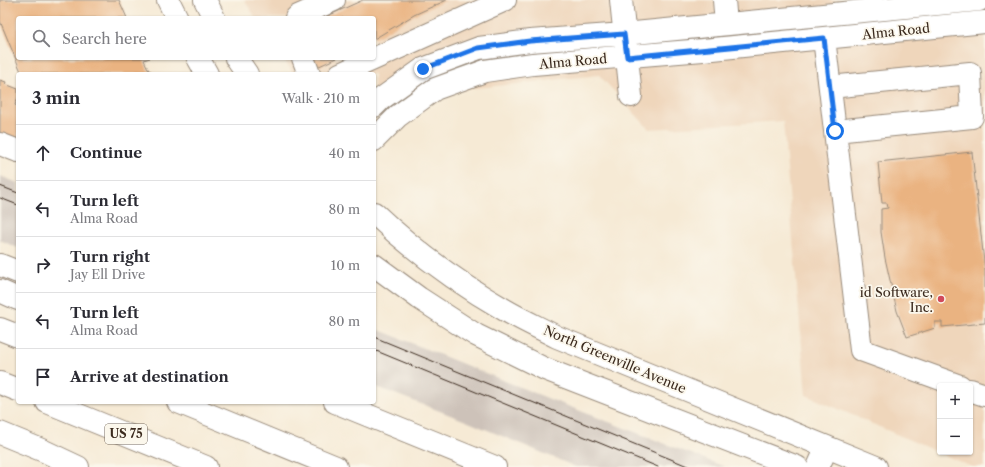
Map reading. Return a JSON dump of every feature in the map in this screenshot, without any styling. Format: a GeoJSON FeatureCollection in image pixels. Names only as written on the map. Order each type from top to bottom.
{"type":"FeatureCollection","features":[{"type":"Feature","properties":{"kind":"main road"},"geometry":{"type":"LineString","coordinates":[[168,0],[176,16]]}},
{"type":"Feature","properties":{"kind":"main road"},"geometry":{"type":"LineString","coordinates":[[191,16],[194,0]]}},
{"type":"Feature","properties":{"kind":"main road"},"geometry":{"type":"LineString","coordinates":[[205,0],[213,16]]}},
{"type":"Feature","properties":{"kind":"main road"},"geometry":{"type":"LineString","coordinates":[[298,16],[334,0]]}},
{"type":"Feature","properties":{"kind":"main road"},"geometry":{"type":"LineString","coordinates":[[376,58],[505,0]]}},
{"type":"Feature","properties":{"kind":"main road"},"geometry":{"type":"LineString","coordinates":[[621,0],[631,96]]}},
{"type":"Feature","properties":{"kind":"main road"},"geometry":{"type":"LineString","coordinates":[[724,0],[726,24]]}},
{"type":"Feature","properties":{"kind":"main road","name":"Alma Road"},"geometry":{"type":"LineString","coordinates":[[376,104],[423,69],[478,48],[530,41],[726,24],[850,6],[978,0]]}},
{"type":"Feature","properties":{"kind":"main road","name":"Alma Road"},"geometry":{"type":"LineString","coordinates":[[376,138],[398,116],[435,89],[485,71],[533,64],[627,57],[985,22]]}},
{"type":"Feature","properties":{"kind":"main road"},"geometry":{"type":"LineString","coordinates":[[824,38],[861,350],[952,383]]}},
{"type":"Feature","properties":{"kind":"main road"},"geometry":{"type":"LineString","coordinates":[[199,60],[207,72]]}},
{"type":"Feature","properties":{"kind":"main road"},"geometry":{"type":"LineString","coordinates":[[304,60],[308,72]]}},
{"type":"Feature","properties":{"kind":"main road"},"geometry":{"type":"LineString","coordinates":[[344,72],[371,60]]}},
{"type":"Feature","properties":{"kind":"main road"},"geometry":{"type":"LineString","coordinates":[[830,87],[970,73],[978,97],[972,117],[835,131]]}},
{"type":"Feature","properties":{"kind":"main road"},"geometry":{"type":"LineString","coordinates":[[0,144],[16,150]]}},
{"type":"Feature","properties":{"kind":"main road","name":"North Greenville Avenue"},"geometry":{"type":"LineString","coordinates":[[376,215],[431,262],[454,278],[512,314],[557,337],[876,467]]}},
{"type":"Feature","properties":{"kind":"main road"},"geometry":{"type":"LineString","coordinates":[[0,265],[16,271]]}},
{"type":"Feature","properties":{"kind":"main road"},"geometry":{"type":"LineString","coordinates":[[376,266],[419,298],[476,335],[545,369],[797,467]]}},
{"type":"Feature","properties":{"kind":"main road"},"geometry":{"type":"LineString","coordinates":[[0,292],[16,298]]}},
{"type":"Feature","properties":{"kind":"main road"},"geometry":{"type":"LineString","coordinates":[[0,329],[16,335]]}},
{"type":"Feature","properties":{"kind":"main road"},"geometry":{"type":"LineString","coordinates":[[0,383],[16,389]]}},
{"type":"Feature","properties":{"kind":"main road"},"geometry":{"type":"LineString","coordinates":[[973,391],[985,395]]}},
{"type":"Feature","properties":{"kind":"main road","name":"US 75"},"geometry":{"type":"LineString","coordinates":[[52,404],[206,467]]}},
{"type":"Feature","properties":{"kind":"main road"},"geometry":{"type":"LineString","coordinates":[[183,404],[336,467]]}},
{"type":"Feature","properties":{"kind":"main road"},"geometry":{"type":"LineString","coordinates":[[340,404],[495,467]]}},
{"type":"Feature","properties":{"kind":"main road"},"geometry":{"type":"LineString","coordinates":[[0,433],[78,467]]}},
{"type":"Feature","properties":{"kind":"main road"},"geometry":{"type":"LineString","coordinates":[[818,467],[827,447]]}},
{"type":"Feature","properties":{"kind":"shaded area"},"geometry":{"type":"Polygon","coordinates":[[[244,0],[985,0],[985,467],[972,467],[944,455],[973,455],[973,383],[937,383],[937,452],[806,395],[783,121],[649,129],[599,75],[376,99],[376,72],[293,72],[284,60],[376,60],[376,16],[255,16],[244,0]]]}},
{"type":"Feature","properties":{"kind":"shaded area"},"geometry":{"type":"Polygon","coordinates":[[[0,176],[16,182],[16,247],[0,240],[0,176]]]}},
{"type":"Feature","properties":{"kind":"shaded area"},"geometry":{"type":"Polygon","coordinates":[[[376,329],[547,398],[725,467],[576,467],[466,421],[376,387],[376,329]]]}},
{"type":"Feature","properties":{"kind":"building"},"geometry":{"type":"Polygon","coordinates":[[[0,0],[119,0],[126,16],[16,16],[16,60],[0,21],[0,0]]]}},
{"type":"Feature","properties":{"kind":"building"},"geometry":{"type":"Polygon","coordinates":[[[363,0],[447,0],[414,15],[376,38],[376,16],[327,16],[363,0]]]}},
{"type":"Feature","properties":{"kind":"building"},"geometry":{"type":"Polygon","coordinates":[[[16,60],[144,60],[149,71],[150,70],[152,72],[21,72],[16,60]]]}},
{"type":"Feature","properties":{"kind":"building"},"geometry":{"type":"Polygon","coordinates":[[[314,60],[333,60],[317,67],[314,60]]]}},
{"type":"Feature","properties":{"kind":"building"},"geometry":{"type":"Polygon","coordinates":[[[0,80],[6,82],[5,84],[16,88],[16,139],[0,133],[0,80]]]}},
{"type":"Feature","properties":{"kind":"building"},"geometry":{"type":"Polygon","coordinates":[[[972,152],[985,271],[985,323],[942,327],[942,322],[935,322],[935,328],[907,337],[897,311],[885,258],[881,232],[881,209],[888,208],[887,203],[882,203],[878,162],[972,152]]]}},
{"type":"Feature","properties":{"kind":"tram line"},"geometry":{"type":"LineString","coordinates":[[0,186],[16,192]]}},
{"type":"Feature","properties":{"kind":"tram line"},"geometry":{"type":"LineString","coordinates":[[0,198],[16,204]]}},
{"type":"Feature","properties":{"kind":"tram line"},"geometry":{"type":"LineString","coordinates":[[376,338],[690,467]]}},
{"type":"Feature","properties":{"kind":"tram line"},"geometry":{"type":"LineString","coordinates":[[376,351],[658,467]]}},
{"type":"Feature","properties":{"kind":"place","name":"id Software, Inc."},"geometry":{"type":"Point","coordinates":[941,299]}},
{"type":"Feature","properties":{"kind":"route"},"geometry":{"type":"LineString","coordinates":[[423,69],[478,48],[530,41],[624,34],[627,57],[824,38],[835,131]]}}]}
